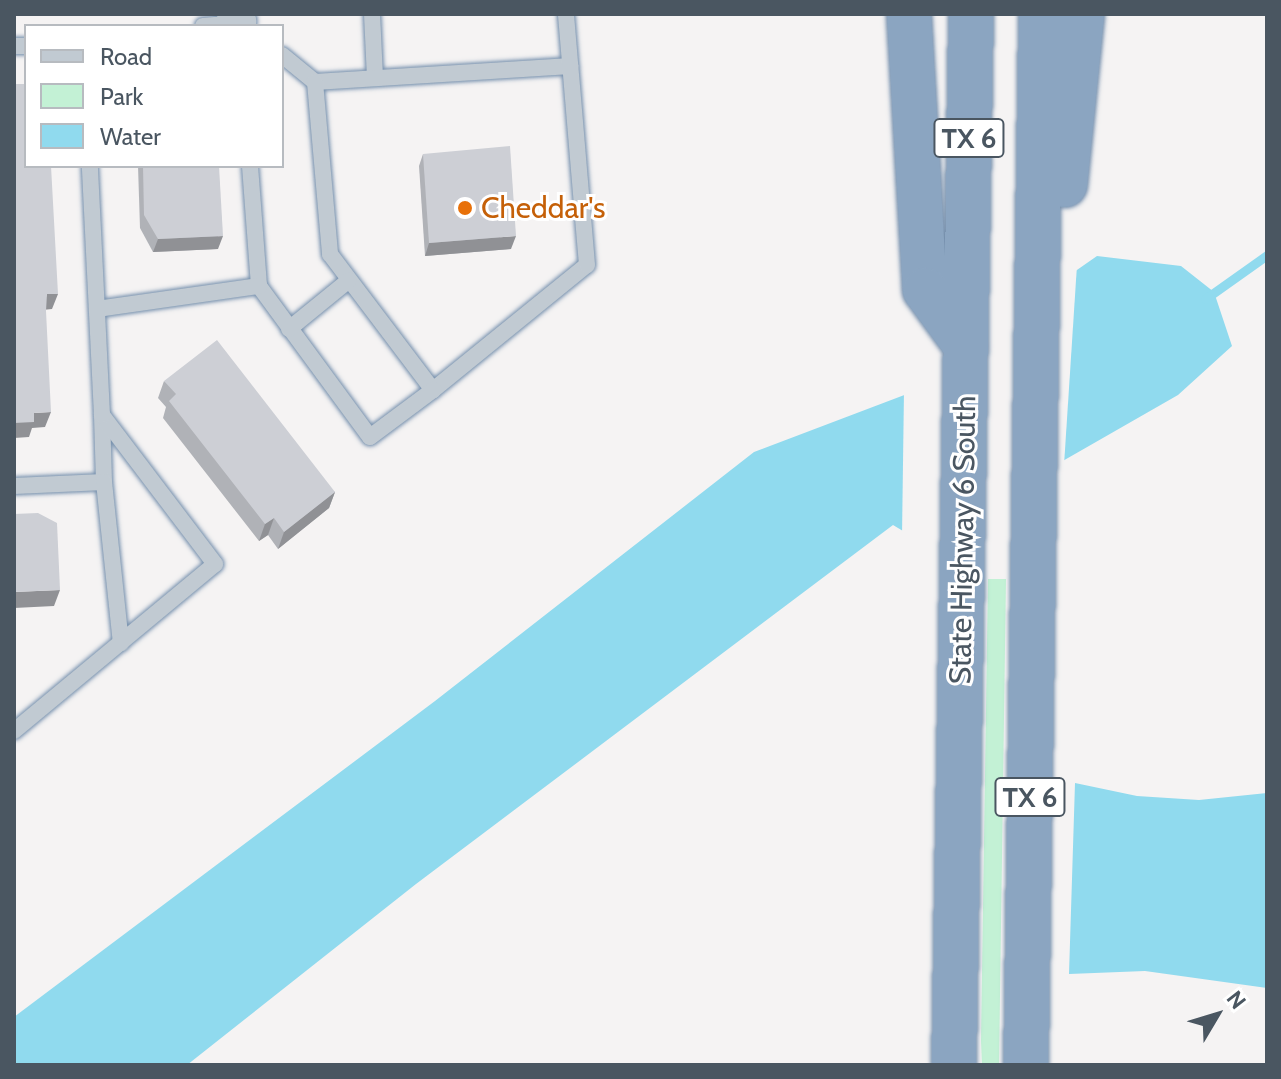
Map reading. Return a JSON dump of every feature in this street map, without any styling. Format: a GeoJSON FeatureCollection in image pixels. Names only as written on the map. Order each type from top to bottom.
{"type":"FeatureCollection","features":[{"type":"Feature","properties":{"kind":"highway"},"geometry":{"type":"LineString","coordinates":[[909,14],[925,290],[966,346]]}},
{"type":"Feature","properties":{"kind":"highway","name":"State Highway 6 South"},"geometry":{"type":"LineString","coordinates":[[954,1065],[971,14]]}},
{"type":"Feature","properties":{"kind":"highway","name":"TX 6"},"geometry":{"type":"LineString","coordinates":[[1026,1065],[1039,250],[1065,190],[1053,180],[1041,14]]}},
{"type":"Feature","properties":{"kind":"highway"},"geometry":{"type":"LineString","coordinates":[[1053,180],[1082,14]]}},
{"type":"Feature","properties":{"kind":"lane"},"geometry":{"type":"LineString","coordinates":[[372,14],[375,78]]}},
{"type":"Feature","properties":{"kind":"lane"},"geometry":{"type":"LineString","coordinates":[[250,168],[259,286],[370,437],[587,265],[566,14]]}},
{"type":"Feature","properties":{"kind":"lane"},"geometry":{"type":"LineString","coordinates":[[284,57],[315,82],[570,66]]}},
{"type":"Feature","properties":{"kind":"lane"},"geometry":{"type":"LineString","coordinates":[[315,82],[327,243],[349,280],[433,390]]}},
{"type":"Feature","properties":{"kind":"lane"},"geometry":{"type":"LineString","coordinates":[[90,168],[104,482],[121,643]]}},
{"type":"Feature","properties":{"kind":"lane"},"geometry":{"type":"LineString","coordinates":[[289,329],[349,280]]}},
{"type":"Feature","properties":{"kind":"lane"},"geometry":{"type":"LineString","coordinates":[[97,309],[259,286]]}},
{"type":"Feature","properties":{"kind":"lane"},"geometry":{"type":"LineString","coordinates":[[14,731],[215,564],[102,415]]}},
{"type":"Feature","properties":{"kind":"lane"},"geometry":{"type":"LineString","coordinates":[[14,486],[104,482]]}},
{"type":"Feature","properties":{"kind":"green space"},"geometry":{"type":"Polygon","coordinates":[[[988,579],[1006,579],[999,1065],[982,1065],[981,1041],[988,579]]]}},
{"type":"Feature","properties":{"kind":"water"},"geometry":{"type":"Polygon","coordinates":[[[1097,256],[1181,266],[1214,292],[1232,346],[1178,395],[930,537],[913,537],[893,525],[416,884],[187,1065],[14,1065],[14,1017],[435,701],[754,452],[907,394],[942,364],[1097,256]]]}},
{"type":"Feature","properties":{"kind":"water"},"geometry":{"type":"Polygon","coordinates":[[[1075,783],[1137,796],[1199,800],[1267,793],[1267,988],[1145,971],[1069,974],[1075,783]]]}},
{"type":"Feature","properties":{"kind":"pier"},"geometry":{"type":"Polygon","coordinates":[[[1077,265],[1064,465],[932,541],[902,537],[904,391],[1077,265]]]}},
{"type":"Feature","properties":{"kind":"building"},"geometry":{"type":"Polygon","coordinates":[[[14,84],[24,84],[24,168],[51,168],[58,294],[47,294],[51,412],[34,413],[34,422],[14,423],[14,84]]]}},
{"type":"Feature","properties":{"kind":"building","name":"Cheddar's"},"geometry":{"type":"Polygon","coordinates":[[[510,146],[516,236],[429,243],[423,154],[510,146]]]}},
{"type":"Feature","properties":{"kind":"building"},"geometry":{"type":"Polygon","coordinates":[[[143,168],[219,168],[223,236],[158,239],[144,215],[143,168]]]}},
{"type":"Feature","properties":{"kind":"building"},"geometry":{"type":"Polygon","coordinates":[[[217,340],[335,492],[284,532],[274,518],[265,524],[169,401],[176,394],[164,381],[217,340]]]}},
{"type":"Feature","properties":{"kind":"building"},"geometry":{"type":"Polygon","coordinates":[[[38,513],[57,523],[60,590],[14,592],[14,514],[38,513]]]}},
{"type":"Feature","properties":{"kind":"waterway"},"geometry":{"type":"LineString","coordinates":[[1205,299],[1267,255]]}},
{"type":"Feature","properties":{"kind":"place","name":"Cheddar's"},"geometry":{"type":"Point","coordinates":[465,208]}}]}
